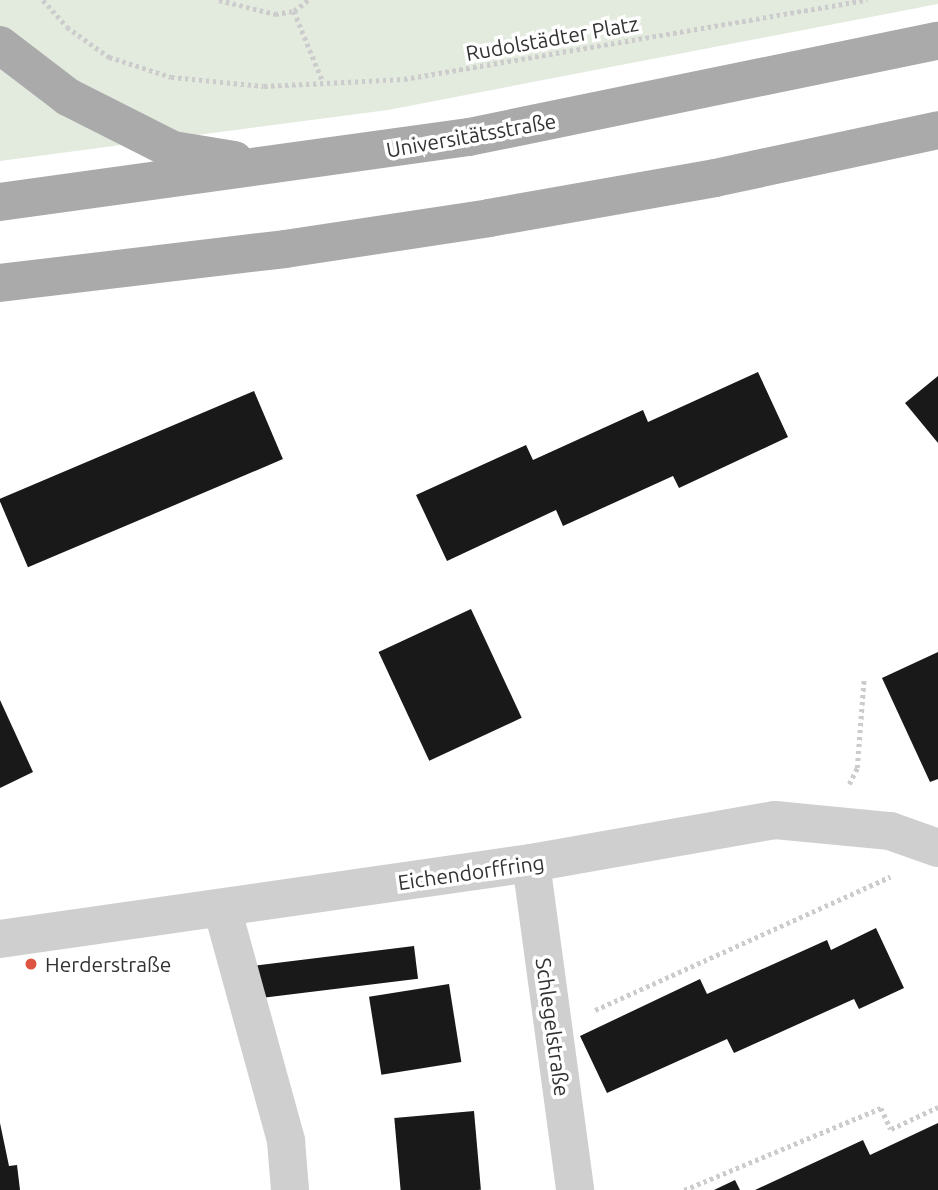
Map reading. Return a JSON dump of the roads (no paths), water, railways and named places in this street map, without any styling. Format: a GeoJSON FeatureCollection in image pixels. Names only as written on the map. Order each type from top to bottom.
{"type":"FeatureCollection","features":[{"type":"Feature","properties":{"kind":"main road","name":"Universitätsstraße"},"geometry":{"type":"LineString","coordinates":[[0,202],[271,167],[470,137],[938,41]]}},
{"type":"Feature","properties":{"kind":"main road"},"geometry":{"type":"LineString","coordinates":[[0,45],[68,97],[173,150],[271,167]]}},
{"type":"Feature","properties":{"kind":"main road"},"geometry":{"type":"LineString","coordinates":[[7,285],[489,218],[715,178],[938,130]]}},
{"type":"Feature","properties":{"kind":"street","name":"Eichendorffring"},"geometry":{"type":"LineString","coordinates":[[0,939],[531,863],[775,820],[830,822],[890,831],[938,848]]}},
{"type":"Feature","properties":{"kind":"street","name":"Schlegelstraße"},"geometry":{"type":"LineString","coordinates":[[531,863],[575,1190]]}},
{"type":"Feature","properties":{"kind":"street"},"geometry":{"type":"LineString","coordinates":[[222,908],[286,1142],[290,1190]]}},
{"type":"Feature","properties":{"kind":"place","name":"Herderstraße"},"geometry":{"type":"Point","coordinates":[31,964]}}]}
